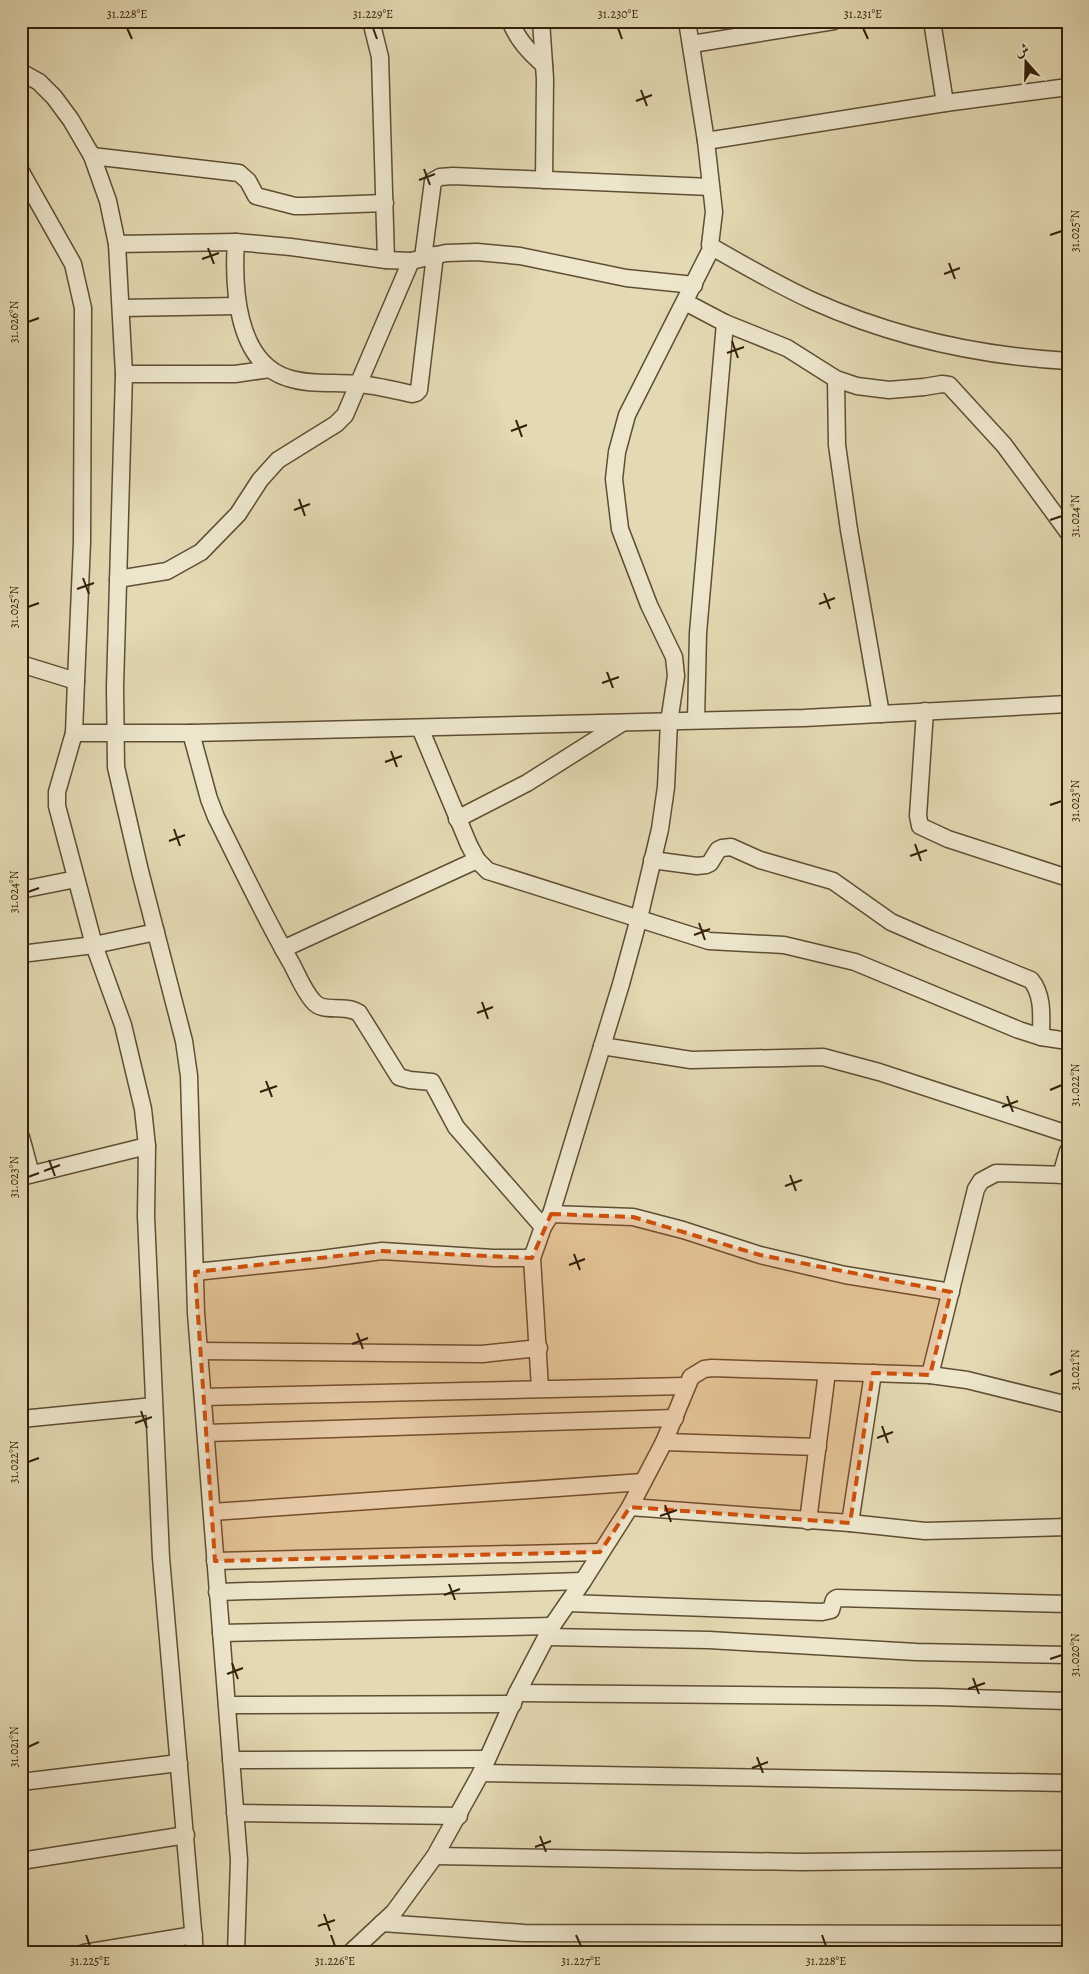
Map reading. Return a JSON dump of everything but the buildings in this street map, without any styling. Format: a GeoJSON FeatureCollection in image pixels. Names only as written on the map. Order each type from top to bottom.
{"type":"FeatureCollection","features":[{"type":"Feature","properties":{"kind":"street"},"geometry":{"type":"LineString","coordinates":[[371,21],[380,57],[386,260]]}},
{"type":"Feature","properties":{"kind":"street"},"geometry":{"type":"LineString","coordinates":[[510,21],[514,32],[525,48],[544,65]]}},
{"type":"Feature","properties":{"kind":"street"},"geometry":{"type":"LineString","coordinates":[[541,21],[544,65],[544,180]]}},
{"type":"Feature","properties":{"kind":"street"},"geometry":{"type":"LineString","coordinates":[[540,1388],[532,1258],[547,1220],[602,1046],[639,918],[660,829],[666,787],[669,722],[676,676],[674,657],[649,605],[620,529],[614,479],[617,452],[628,414],[712,247],[710,245],[714,212],[706,141],[687,21]]}},
{"type":"Feature","properties":{"kind":"street"},"geometry":{"type":"LineString","coordinates":[[692,44],[770,26],[834,21]]}},
{"type":"Feature","properties":{"kind":"street"},"geometry":{"type":"LineString","coordinates":[[932,21],[945,103]]}},
{"type":"Feature","properties":{"kind":"street"},"geometry":{"type":"LineString","coordinates":[[21,72],[39,82],[54,97],[71,120],[92,156],[108,201],[117,244],[124,374],[115,688],[116,767],[140,871],[184,1041],[189,1076],[199,1350],[239,1860],[236,1953]]}},
{"type":"Feature","properties":{"kind":"street"},"geometry":{"type":"LineString","coordinates":[[706,141],[945,103],[1068,87]]}},
{"type":"Feature","properties":{"kind":"street"},"geometry":{"type":"LineString","coordinates":[[92,156],[239,173],[248,181],[256,196],[295,206],[385,204]]}},
{"type":"Feature","properties":{"kind":"street"},"geometry":{"type":"LineString","coordinates":[[21,172],[73,264],[83,308],[82,542],[74,733],[57,792],[58,806],[76,879],[94,945],[123,1025],[143,1109],[147,1146],[146,1216],[160,1558],[195,1953]]}},
{"type":"Feature","properties":{"kind":"street"},"geometry":{"type":"LineString","coordinates":[[236,242],[234,272],[237,306],[254,351],[270,369],[288,378],[315,382],[358,384],[412,394],[418,392],[424,357],[423,258],[433,182],[440,177],[711,187]]}},
{"type":"Feature","properties":{"kind":"street"},"geometry":{"type":"LineString","coordinates":[[117,244],[236,242],[292,247],[386,260],[423,258],[446,253],[477,252],[520,256],[626,278],[694,285]]}},
{"type":"Feature","properties":{"kind":"street"},"geometry":{"type":"LineString","coordinates":[[712,247],[770,280],[813,301],[867,322],[923,339],[979,351],[1036,359],[1068,361]]}},
{"type":"Feature","properties":{"kind":"street"},"geometry":{"type":"LineString","coordinates":[[118,579],[167,571],[201,552],[238,514],[260,480],[278,460],[336,424],[345,415],[358,384],[423,258]]}},
{"type":"Feature","properties":{"kind":"street"},"geometry":{"type":"LineString","coordinates":[[685,302],[726,323],[787,348],[836,379],[857,386],[889,390],[942,384],[949,385],[1004,446],[1068,532]]}},
{"type":"Feature","properties":{"kind":"street"},"geometry":{"type":"LineString","coordinates":[[121,308],[237,306]]}},
{"type":"Feature","properties":{"kind":"street"},"geometry":{"type":"LineString","coordinates":[[696,720],[698,633],[726,323]]}},
{"type":"Feature","properties":{"kind":"street"},"geometry":{"type":"LineString","coordinates":[[124,374],[234,374],[270,369]]}},
{"type":"Feature","properties":{"kind":"street"},"geometry":{"type":"LineString","coordinates":[[836,379],[838,454],[849,530],[881,714]]}},
{"type":"Feature","properties":{"kind":"street"},"geometry":{"type":"LineString","coordinates":[[21,664],[76,681]]}},
{"type":"Feature","properties":{"kind":"street"},"geometry":{"type":"LineString","coordinates":[[74,733],[191,733],[669,722],[881,714],[1068,704]]}},
{"type":"Feature","properties":{"kind":"street"},"geometry":{"type":"LineString","coordinates":[[925,711],[918,816],[920,826],[948,839],[1068,878]]}},
{"type":"Feature","properties":{"kind":"street"},"geometry":{"type":"LineString","coordinates":[[457,818],[527,783],[622,723]]}},
{"type":"Feature","properties":{"kind":"street"},"geometry":{"type":"LineString","coordinates":[[420,728],[457,818],[477,860],[488,871],[709,941],[784,945],[855,962],[997,1022],[1041,1037],[1068,1041]]}},
{"type":"Feature","properties":{"kind":"street"},"geometry":{"type":"LineString","coordinates":[[191,733],[209,799],[216,816],[283,949],[313,1001],[325,1008],[340,1007],[353,1009],[359,1013],[399,1076],[410,1080],[432,1082],[456,1127],[547,1220],[633,1217],[683,1230],[770,1257],[845,1275],[951,1292]]}},
{"type":"Feature","properties":{"kind":"street"},"geometry":{"type":"LineString","coordinates":[[652,860],[697,866],[706,865],[710,863],[718,850],[731,848],[760,860],[832,881],[891,922],[930,940],[1032,980],[1039,996],[1041,1037]]}},
{"type":"Feature","properties":{"kind":"street"},"geometry":{"type":"LineString","coordinates":[[283,949],[477,860]]}},
{"type":"Feature","properties":{"kind":"street"},"geometry":{"type":"LineString","coordinates":[[21,890],[76,879]]}},
{"type":"Feature","properties":{"kind":"street"},"geometry":{"type":"LineString","coordinates":[[21,954],[94,945],[156,932]]}},
{"type":"Feature","properties":{"kind":"street"},"geometry":{"type":"LineString","coordinates":[[602,1046],[692,1060],[817,1057],[833,1059],[879,1072],[1068,1134]]}},
{"type":"Feature","properties":{"kind":"street"},"geometry":{"type":"LineString","coordinates":[[21,1137],[26,1175],[147,1146]]}},
{"type":"Feature","properties":{"kind":"street"},"geometry":{"type":"LineString","coordinates":[[930,1375],[976,1189],[981,1181],[996,1173],[1064,1175],[1068,1150]]}},
{"type":"Feature","properties":{"kind":"street"},"geometry":{"type":"LineString","coordinates":[[195,1272],[382,1251],[493,1258],[532,1258]]}},
{"type":"Feature","properties":{"kind":"street"},"geometry":{"type":"LineString","coordinates":[[199,1350],[482,1354],[539,1348]]}},
{"type":"Feature","properties":{"kind":"street"},"geometry":{"type":"LineString","coordinates":[[350,1953],[394,1912],[435,1856],[459,1816],[515,1698],[549,1632],[630,1507],[664,1442],[675,1418],[685,1386],[691,1377],[704,1369],[930,1375],[967,1380],[1068,1405]]}},
{"type":"Feature","properties":{"kind":"street"},"geometry":{"type":"LineString","coordinates":[[808,1521],[828,1372]]}},
{"type":"Feature","properties":{"kind":"street"},"geometry":{"type":"LineString","coordinates":[[850,1523],[873,1374]]}},
{"type":"Feature","properties":{"kind":"street"},"geometry":{"type":"LineString","coordinates":[[203,1397],[685,1386]]}},
{"type":"Feature","properties":{"kind":"street"},"geometry":{"type":"LineString","coordinates":[[21,1419],[154,1406]]}},
{"type":"Feature","properties":{"kind":"street"},"geometry":{"type":"LineString","coordinates":[[206,1433],[675,1418]]}},
{"type":"Feature","properties":{"kind":"street"},"geometry":{"type":"LineString","coordinates":[[664,1442],[818,1447]]}},
{"type":"Feature","properties":{"kind":"street"},"geometry":{"type":"LineString","coordinates":[[212,1512],[643,1482]]}},
{"type":"Feature","properties":{"kind":"street"},"geometry":{"type":"LineString","coordinates":[[630,1507],[850,1523],[925,1531],[1068,1527]]}},
{"type":"Feature","properties":{"kind":"street"},"geometry":{"type":"LineString","coordinates":[[215,1561],[600,1552]]}},
{"type":"Feature","properties":{"kind":"street"},"geometry":{"type":"LineString","coordinates":[[217,1592],[583,1581]]}},
{"type":"Feature","properties":{"kind":"street"},"geometry":{"type":"LineString","coordinates":[[568,1604],[822,1612],[831,1610],[834,1600],[837,1598],[1068,1604]]}},
{"type":"Feature","properties":{"kind":"street"},"geometry":{"type":"LineString","coordinates":[[221,1632],[549,1632],[916,1652],[1068,1654]]}},
{"type":"Feature","properties":{"kind":"street"},"geometry":{"type":"LineString","coordinates":[[227,1705],[515,1698],[938,1697],[1068,1702]]}},
{"type":"Feature","properties":{"kind":"street"},"geometry":{"type":"LineString","coordinates":[[231,1760],[1068,1783]]}},
{"type":"Feature","properties":{"kind":"street"},"geometry":{"type":"LineString","coordinates":[[21,1782],[179,1763]]}},
{"type":"Feature","properties":{"kind":"street"},"geometry":{"type":"LineString","coordinates":[[235,1813],[459,1816]]}},
{"type":"Feature","properties":{"kind":"street"},"geometry":{"type":"LineString","coordinates":[[21,1861],[186,1835]]}},
{"type":"Feature","properties":{"kind":"street"},"geometry":{"type":"LineString","coordinates":[[435,1856],[802,1862],[1068,1859]]}},
{"type":"Feature","properties":{"kind":"street"},"geometry":{"type":"LineString","coordinates":[[382,1923],[524,1933],[1068,1934]]}},
{"type":"Feature","properties":{"kind":"street"},"geometry":{"type":"LineString","coordinates":[[84,1953],[194,1935]]}},
{"type":"Feature","properties":{"kind":"highlighted area"},"geometry":{"type":"Polygon","coordinates":[[[551,1214],[633,1217],[760,1255],[951,1292],[930,1375],[873,1373],[850,1523],[630,1507],[600,1552],[215,1561],[195,1272],[382,1251],[532,1258],[551,1214]]]}}]}
